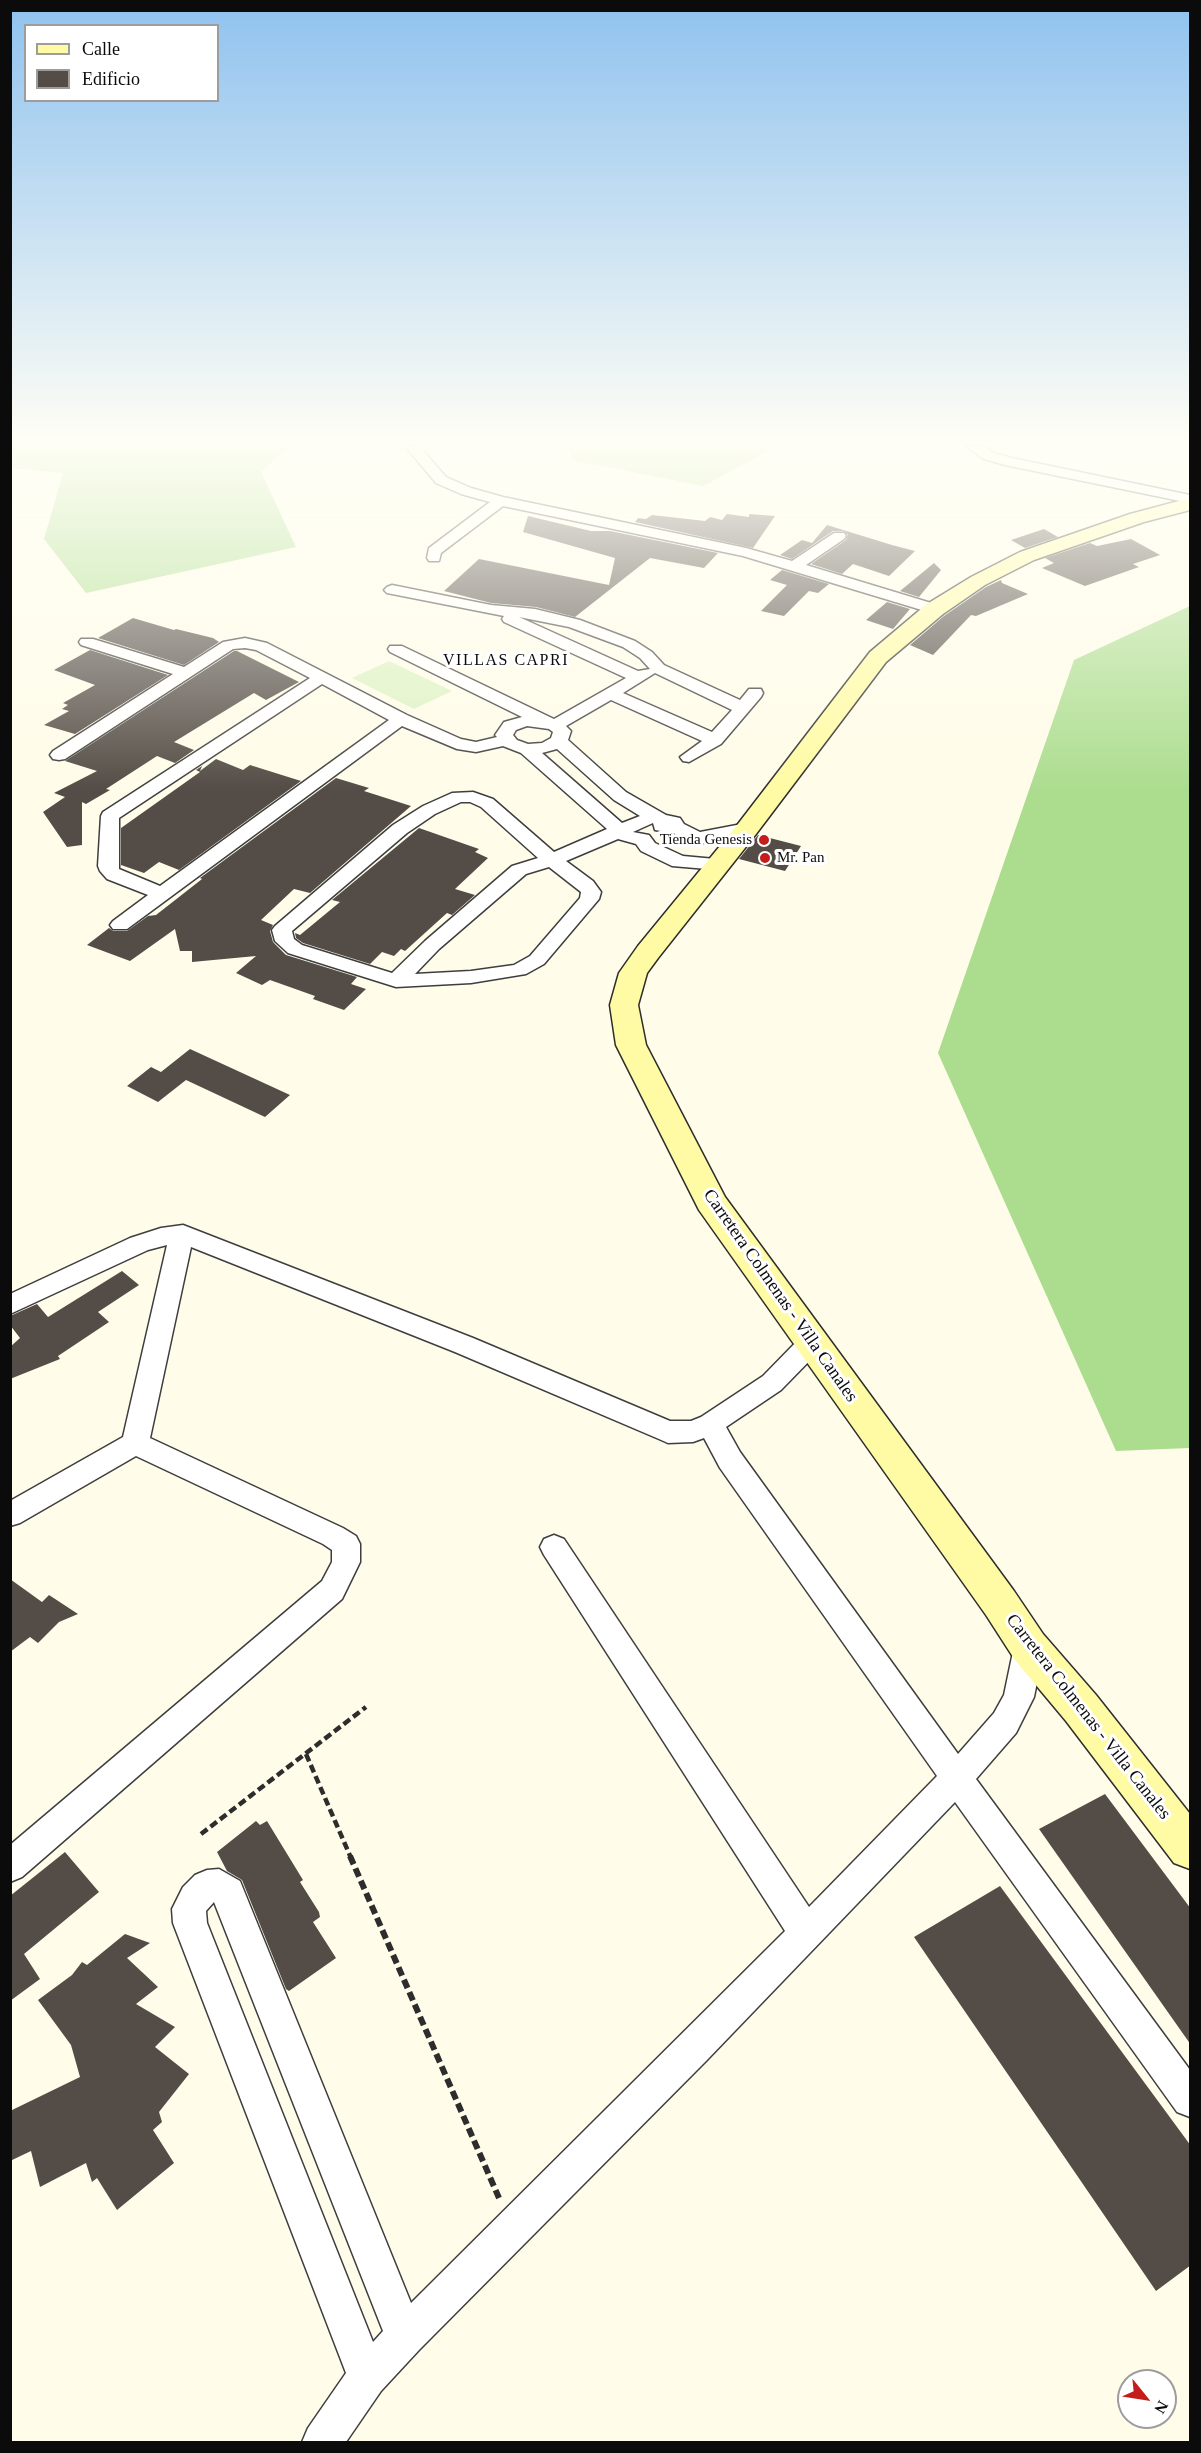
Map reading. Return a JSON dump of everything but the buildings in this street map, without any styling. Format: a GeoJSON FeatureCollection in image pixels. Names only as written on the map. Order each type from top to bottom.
{"type":"FeatureCollection","features":[{"type":"Feature","properties":{"kind":"street"},"geometry":{"type":"LineString","coordinates":[[773,560],[935,609]]}},
{"type":"Feature","properties":{"kind":"street"},"geometry":{"type":"LineString","coordinates":[[794,567],[803,560]]}},
{"type":"Feature","properties":{"kind":"street","name":"Carretera Colmenas - Villa Canales"},"geometry":{"type":"LineString","coordinates":[[1018,560],[978,581],[935,609],[868,668],[747,829],[648,952],[629,983],[624,1005],[631,1045],[711,1202],[1029,1647],[1081,1708],[1191,1848]]}},
{"type":"Feature","properties":{"kind":"street"},"geometry":{"type":"LineString","coordinates":[[392,590],[492,610],[535,614],[574,623],[629,644],[646,655],[658,668],[742,708]]}},
{"type":"Feature","properties":{"kind":"street"},"geometry":{"type":"LineString","coordinates":[[492,610],[639,678]]}},
{"type":"Feature","properties":{"kind":"street"},"geometry":{"type":"LineString","coordinates":[[87,642],[186,673]]}},
{"type":"Feature","properties":{"kind":"street"},"geometry":{"type":"LineString","coordinates":[[59,755],[229,645],[245,643],[261,646],[401,719],[466,746],[476,747],[506,740]]}},
{"type":"Feature","properties":{"kind":"street"},"geometry":{"type":"LineString","coordinates":[[396,649],[553,729],[620,795],[677,828],[722,861]]}},
{"type":"Feature","properties":{"kind":"street"},"geometry":{"type":"LineString","coordinates":[[506,740],[527,749],[545,748],[553,729],[658,668]]}},
{"type":"Feature","properties":{"kind":"street"},"geometry":{"type":"LineString","coordinates":[[162,894],[114,875],[110,871],[108,866],[110,816],[321,678]]}},
{"type":"Feature","properties":{"kind":"street"},"geometry":{"type":"LineString","coordinates":[[689,757],[715,740],[755,693]]}},
{"type":"Feature","properties":{"kind":"street"},"geometry":{"type":"LineString","coordinates":[[610,694],[715,740]]}},
{"type":"Feature","properties":{"kind":"street"},"geometry":{"type":"LineString","coordinates":[[120,925],[401,719]]}},
{"type":"Feature","properties":{"kind":"street"},"geometry":{"type":"LineString","coordinates":[[506,740],[506,731],[517,723],[553,729]]}},
{"type":"Feature","properties":{"kind":"street"},"geometry":{"type":"LineString","coordinates":[[527,749],[632,844],[664,855],[722,861]]}},
{"type":"Feature","properties":{"kind":"street"},"geometry":{"type":"LineString","coordinates":[[473,797],[487,803],[552,860],[586,885],[591,892],[574,916],[530,966],[519,970],[471,977],[396,981],[295,949],[285,941],[282,930],[400,830],[429,810],[458,798],[473,797]]}},
{"type":"Feature","properties":{"kind":"street"},"geometry":{"type":"LineString","coordinates":[[396,981],[432,945],[519,870],[622,834],[677,828],[747,829]]}},
{"type":"Feature","properties":{"kind":"street"},"geometry":{"type":"LineString","coordinates":[[664,855],[677,828]]}},
{"type":"Feature","properties":{"kind":"street"},"geometry":{"type":"LineString","coordinates":[[664,855],[689,900]]}},
{"type":"Feature","properties":{"kind":"street"},"geometry":{"type":"LineString","coordinates":[[10,1305],[139,1244],[161,1237],[183,1234],[464,1345],[668,1432],[693,1431],[710,1424],[772,1383],[812,1342]]}},
{"type":"Feature","properties":{"kind":"street"},"geometry":{"type":"LineString","coordinates":[[10,1515],[135,1443],[175,1258],[183,1234]]}},
{"type":"Feature","properties":{"kind":"street"},"geometry":{"type":"LineString","coordinates":[[710,1424],[730,1460],[957,1778],[1191,2099]]}},
{"type":"Feature","properties":{"kind":"street"},"geometry":{"type":"LineString","coordinates":[[10,1866],[332,1590],[346,1562],[346,1544],[333,1536],[135,1443]]}},
{"type":"Feature","properties":{"kind":"street"},"geometry":{"type":"LineString","coordinates":[[554,1547],[807,1934]]}},
{"type":"Feature","properties":{"kind":"street"},"geometry":{"type":"LineString","coordinates":[[322,2442],[367,2377],[405,2336],[807,1934],[957,1778],[1005,1723],[1019,1697],[1029,1647]]}},
{"type":"Feature","properties":{"kind":"street"},"geometry":{"type":"LineString","coordinates":[[367,2377],[190,1923],[189,1909],[207,1886],[219,1885],[228,1892],[232,1901],[405,2336]]}},
{"type":"Feature","properties":{"kind":"path"},"geometry":{"type":"LineString","coordinates":[[201,1834],[366,1707]]}},
{"type":"Feature","properties":{"kind":"path"},"geometry":{"type":"LineString","coordinates":[[306,1754],[512,2229]]}},
{"type":"Feature","properties":{"kind":"green space"},"geometry":{"type":"Polygon","coordinates":[[[61,560],[234,560],[86,593],[61,560]]]}},
{"type":"Feature","properties":{"kind":"green space"},"geometry":{"type":"Polygon","coordinates":[[[1190,606],[1190,1448],[1116,1451],[938,1053],[1074,660],[1190,606]]]}},
{"type":"Feature","properties":{"kind":"green space"},"geometry":{"type":"Polygon","coordinates":[[[389,661],[452,691],[414,709],[352,678],[389,661]]]}},
{"type":"Feature","properties":{"kind":"place","name":"Tienda Genesis"},"geometry":{"type":"Point","coordinates":[764,840]}},
{"type":"Feature","properties":{"kind":"place","name":"Mr. Pan"},"geometry":{"type":"Point","coordinates":[765,858]}},
{"type":"Feature","properties":{"kind":"district","name":"VILLAS CAPRI"},"geometry":{"type":"Point","coordinates":[506,661]}}]}
